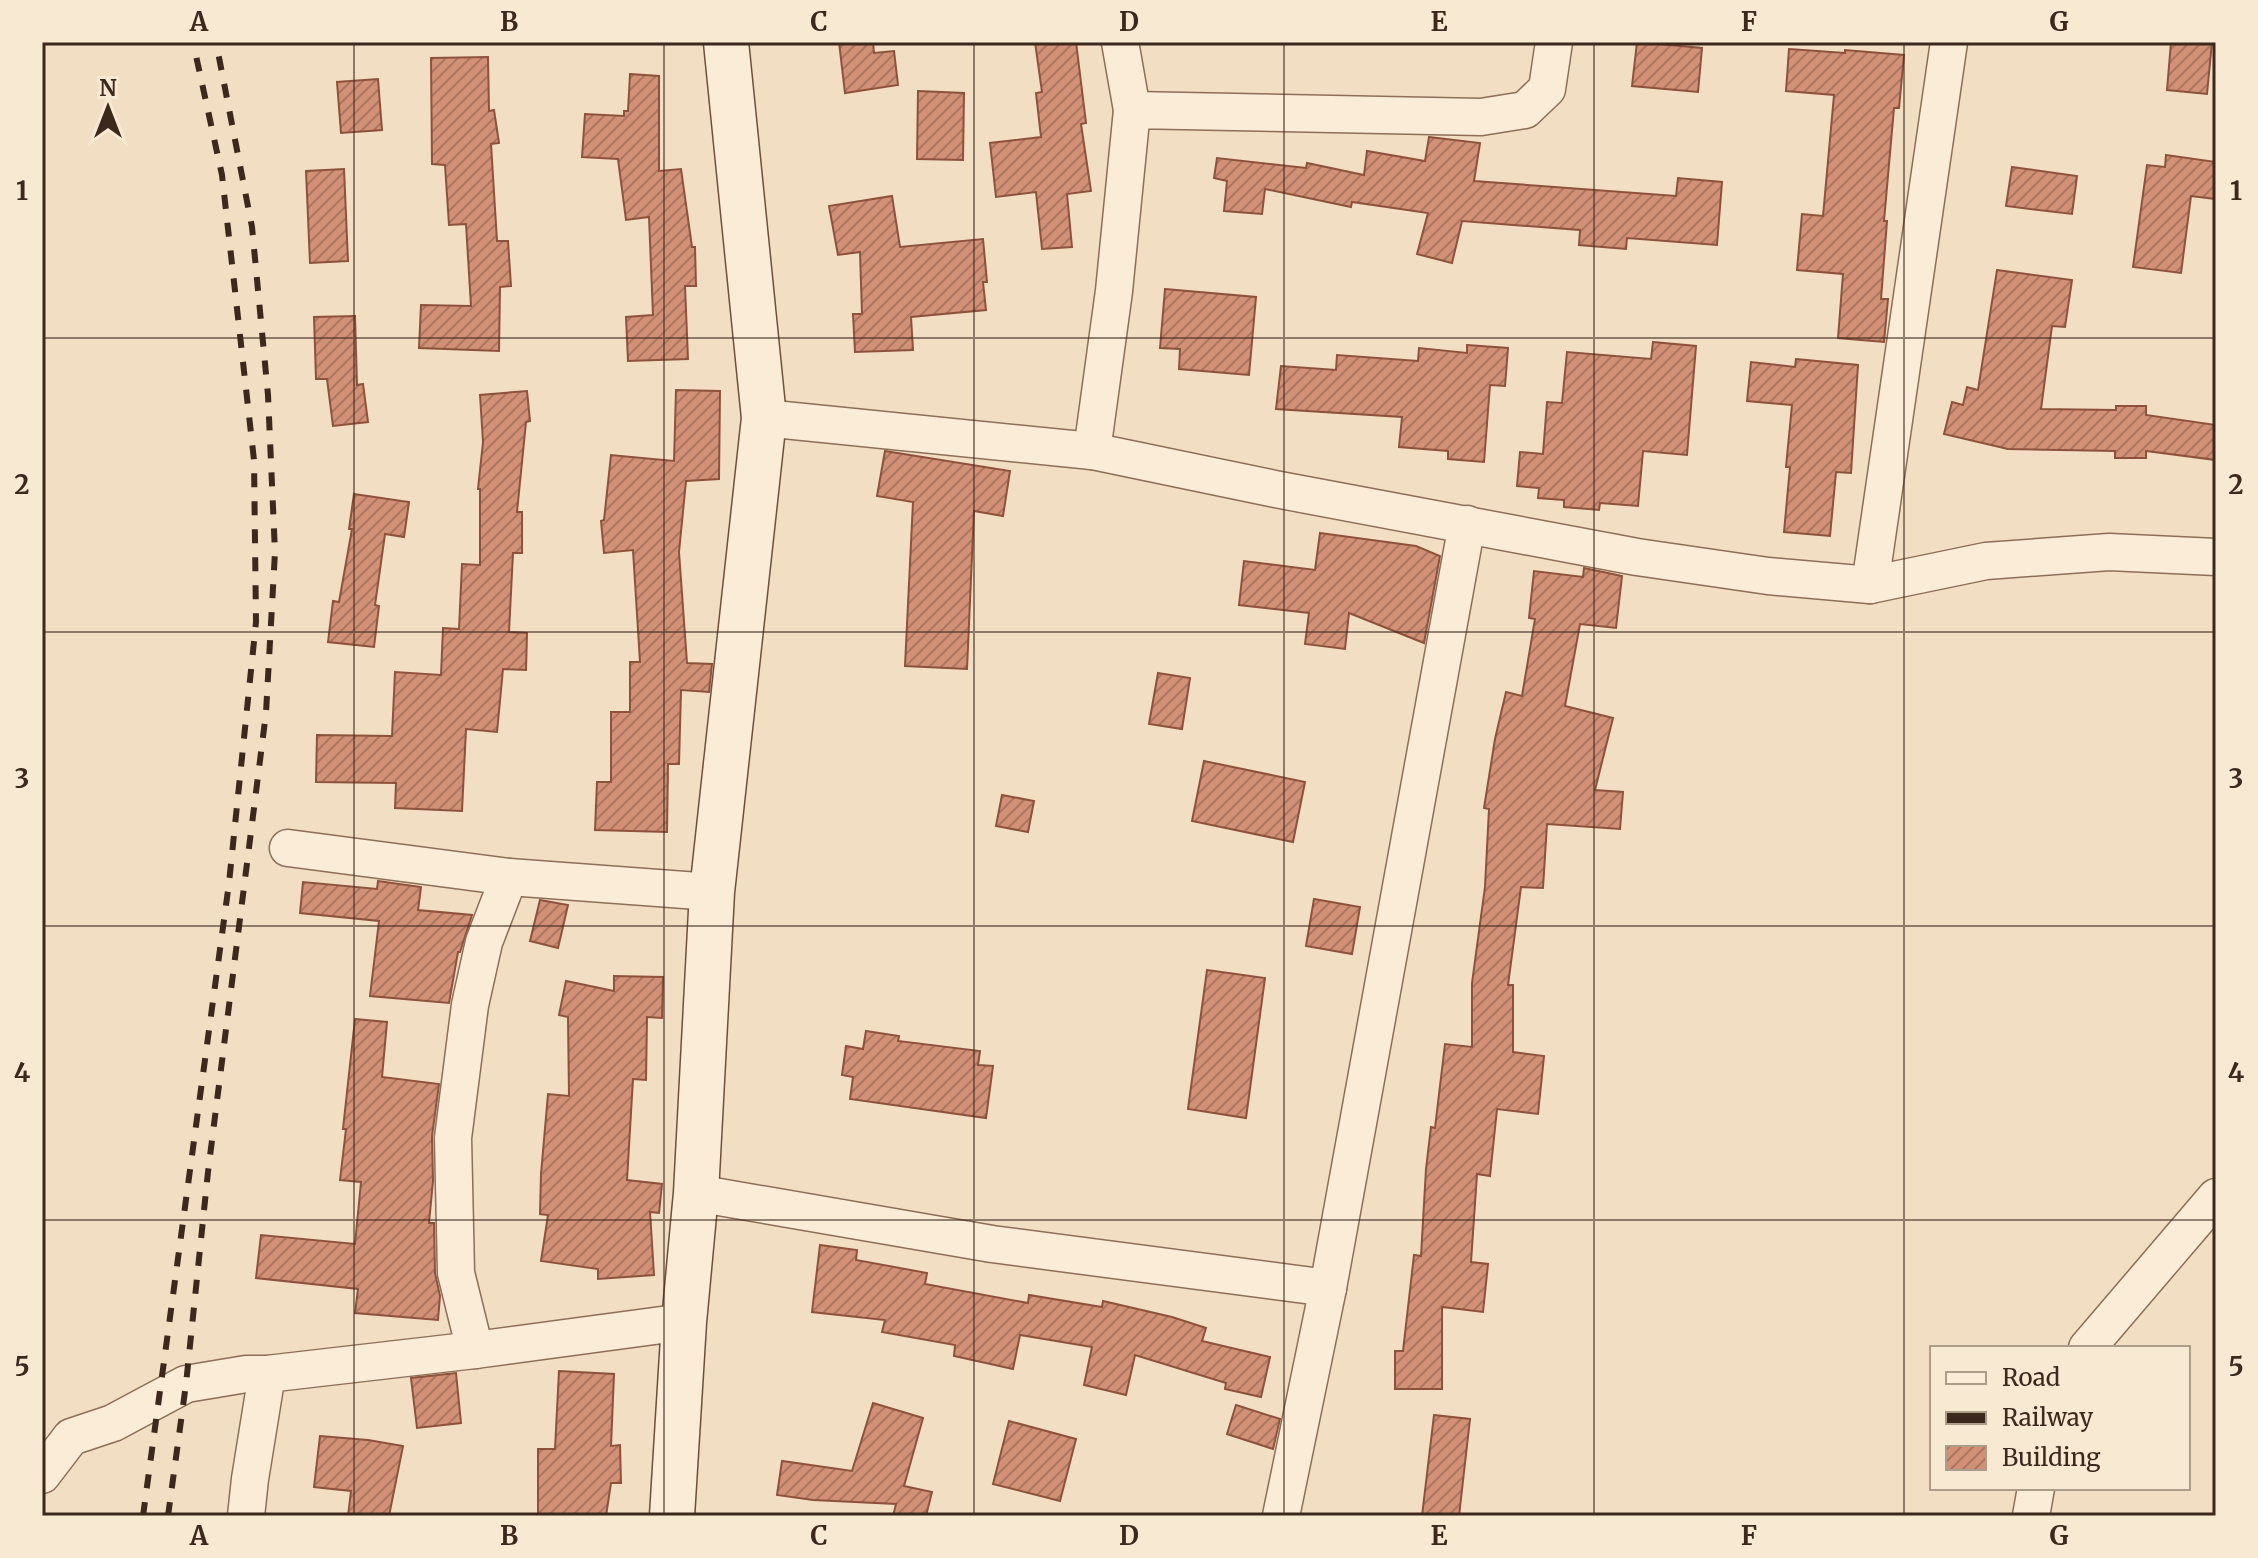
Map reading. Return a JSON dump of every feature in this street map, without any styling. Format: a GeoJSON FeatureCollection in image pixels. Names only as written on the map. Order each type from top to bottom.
{"type":"FeatureCollection","features":[{"type":"Feature","properties":{"kind":"street"},"geometry":{"type":"LineString","coordinates":[[672,1516],[684,1322],[696,1193],[712,892],[764,418],[726,42]]}},
{"type":"Feature","properties":{"kind":"street"},"geometry":{"type":"LineString","coordinates":[[1092,451],[1114,291],[1132,110],[1120,42]]}},
{"type":"Feature","properties":{"kind":"street"},"geometry":{"type":"LineString","coordinates":[[1132,110],[1465,117],[1496,115],[1525,110],[1547,89],[1554,42]]}},
{"type":"Feature","properties":{"kind":"street"},"geometry":{"type":"LineString","coordinates":[[1870,585],[1949,42]]}},
{"type":"Feature","properties":{"kind":"street"},"geometry":{"type":"LineString","coordinates":[[764,418],[1092,451],[1275,489],[1666,561],[1768,576],[1870,585],[1986,561],[2109,552],[2216,557]]}},
{"type":"Feature","properties":{"kind":"street"},"geometry":{"type":"LineString","coordinates":[[1281,1516],[1328,1288],[1467,524]]}},
{"type":"Feature","properties":{"kind":"street"},"geometry":{"type":"LineString","coordinates":[[288,848],[509,877],[712,892]]}},
{"type":"Feature","properties":{"kind":"street"},"geometry":{"type":"LineString","coordinates":[[475,1350],[456,1273],[453,1138],[470,1005],[484,942],[509,877]]}},
{"type":"Feature","properties":{"kind":"street"},"geometry":{"type":"LineString","coordinates":[[696,1193],[992,1244],[1328,1288]]}},
{"type":"Feature","properties":{"kind":"street"},"geometry":{"type":"LineString","coordinates":[[2089,1346],[2216,1197]]}},
{"type":"Feature","properties":{"kind":"street"},"geometry":{"type":"LineString","coordinates":[[42,1475],[71,1437],[113,1423],[186,1384],[246,1374],[475,1350],[684,1322]]}},
{"type":"Feature","properties":{"kind":"street"},"geometry":{"type":"LineString","coordinates":[[246,1516],[267,1374]]}},
{"type":"Feature","properties":{"kind":"street"},"geometry":{"type":"LineString","coordinates":[[2031,1516],[2036,1490]]}},
{"type":"Feature","properties":{"kind":"building"},"geometry":{"type":"Polygon","coordinates":[[[839,42],[873,42],[874,53],[894,51],[898,85],[845,93],[839,42]]]}},
{"type":"Feature","properties":{"kind":"building"},"geometry":{"type":"Polygon","coordinates":[[[1035,42],[1076,42],[1086,123],[1081,124],[1091,191],[1067,194],[1072,247],[1042,249],[1036,192],[996,197],[990,143],[1041,137],[1036,93],[1042,92],[1035,42]]]}},
{"type":"Feature","properties":{"kind":"building"},"geometry":{"type":"Polygon","coordinates":[[[1637,42],[1702,48],[1698,92],[1632,86],[1637,42]]]}},
{"type":"Feature","properties":{"kind":"building"},"geometry":{"type":"Polygon","coordinates":[[[2171,42],[2212,42],[2207,94],[2167,90],[2171,42]]]}},
{"type":"Feature","properties":{"kind":"building"},"geometry":{"type":"Polygon","coordinates":[[[1789,49],[1904,55],[1899,108],[1894,108],[1884,221],[1887,221],[1881,299],[1888,299],[1884,342],[1838,338],[1843,274],[1797,270],[1802,214],[1823,216],[1834,95],[1786,91],[1789,49]]]}},
{"type":"Feature","properties":{"kind":"building"},"geometry":{"type":"Polygon","coordinates":[[[488,57],[489,111],[494,110],[499,143],[491,144],[497,241],[508,241],[511,286],[500,287],[499,351],[419,348],[421,305],[471,306],[466,224],[449,225],[445,165],[432,164],[431,58],[488,57]]]}},
{"type":"Feature","properties":{"kind":"building"},"geometry":{"type":"Polygon","coordinates":[[[630,74],[659,76],[659,171],[681,169],[692,247],[695,247],[696,286],[685,286],[688,359],[628,361],[626,317],[653,315],[649,217],[626,220],[618,159],[582,157],[585,114],[624,116],[624,111],[628,111],[630,74]]]}},
{"type":"Feature","properties":{"kind":"building"},"geometry":{"type":"Polygon","coordinates":[[[378,79],[382,130],[341,133],[337,82],[378,79]]]}},
{"type":"Feature","properties":{"kind":"building"},"geometry":{"type":"Polygon","coordinates":[[[918,91],[964,93],[963,160],[917,159],[918,91]]]}},
{"type":"Feature","properties":{"kind":"building"},"geometry":{"type":"Polygon","coordinates":[[[1429,137],[1480,143],[1474,181],[1676,196],[1678,178],[1722,182],[1717,245],[1627,238],[1626,249],[1579,245],[1580,230],[1462,221],[1452,263],[1417,254],[1428,213],[1352,202],[1351,207],[1265,189],[1262,214],[1224,211],[1227,181],[1214,178],[1217,158],[1306,168],[1307,163],[1364,175],[1367,151],[1425,161],[1429,137]]]}},
{"type":"Feature","properties":{"kind":"building"},"geometry":{"type":"Polygon","coordinates":[[[2166,155],[2216,162],[2216,199],[2191,196],[2181,273],[2133,267],[2147,165],[2165,167],[2166,155]]]}},
{"type":"Feature","properties":{"kind":"building"},"geometry":{"type":"Polygon","coordinates":[[[2012,167],[2077,176],[2072,214],[2006,206],[2012,167]]]}},
{"type":"Feature","properties":{"kind":"building"},"geometry":{"type":"Polygon","coordinates":[[[344,169],[348,261],[310,263],[306,171],[344,169]]]}},
{"type":"Feature","properties":{"kind":"building"},"geometry":{"type":"Polygon","coordinates":[[[892,196],[900,247],[983,239],[986,310],[911,317],[913,350],[855,352],[853,314],[862,314],[860,252],[838,255],[829,206],[892,196]]]}},
{"type":"Feature","properties":{"kind":"building"},"geometry":{"type":"Polygon","coordinates":[[[1997,270],[2072,280],[2065,327],[2052,326],[2041,409],[2116,410],[2116,406],[2146,406],[2146,415],[2216,425],[2216,460],[2146,451],[2146,458],[2115,458],[2115,451],[2008,449],[1944,434],[1952,402],[1963,405],[1967,387],[1978,390],[1997,270]]]}},
{"type":"Feature","properties":{"kind":"building"},"geometry":{"type":"Polygon","coordinates":[[[1165,289],[1256,297],[1249,375],[1179,369],[1180,349],[1160,348],[1165,289]]]}},
{"type":"Feature","properties":{"kind":"building"},"geometry":{"type":"Polygon","coordinates":[[[355,316],[357,385],[363,384],[368,422],[333,426],[327,379],[316,379],[314,317],[355,316]]]}},
{"type":"Feature","properties":{"kind":"building"},"geometry":{"type":"Polygon","coordinates":[[[1653,342],[1696,346],[1687,455],[1643,451],[1638,506],[1600,503],[1599,510],[1564,507],[1564,500],[1538,498],[1539,488],[1517,486],[1520,452],[1543,454],[1547,402],[1562,403],[1567,352],[1651,359],[1653,342]]]}},
{"type":"Feature","properties":{"kind":"building"},"geometry":{"type":"Polygon","coordinates":[[[1467,345],[1508,348],[1505,386],[1490,385],[1484,462],[1448,459],[1448,451],[1399,447],[1402,417],[1276,409],[1281,366],[1336,370],[1337,355],[1418,361],[1419,348],[1467,353],[1467,345]]]}},
{"type":"Feature","properties":{"kind":"building"},"geometry":{"type":"Polygon","coordinates":[[[1796,359],[1858,365],[1851,473],[1836,472],[1830,536],[1784,532],[1792,405],[1747,401],[1751,362],[1795,367],[1796,359]]]}},
{"type":"Feature","properties":{"kind":"building"},"geometry":{"type":"Polygon","coordinates":[[[676,390],[720,391],[719,479],[686,481],[679,552],[687,663],[712,664],[709,692],[681,690],[679,764],[668,764],[667,832],[595,830],[597,782],[611,782],[611,712],[630,712],[630,662],[640,662],[633,550],[604,553],[601,521],[604,520],[611,455],[674,461],[676,390]]]}},
{"type":"Feature","properties":{"kind":"building"},"geometry":{"type":"Polygon","coordinates":[[[527,391],[530,421],[526,422],[517,512],[522,512],[522,553],[513,553],[509,632],[527,633],[526,670],[503,669],[497,732],[466,729],[462,811],[395,808],[396,783],[316,782],[317,735],[392,736],[395,672],[441,675],[443,628],[459,629],[462,564],[480,565],[478,489],[483,442],[480,395],[527,391]]]}},
{"type":"Feature","properties":{"kind":"building"},"geometry":{"type":"Polygon","coordinates":[[[885,451],[1010,471],[1003,516],[974,511],[967,669],[905,666],[913,502],[877,496],[885,451]]]}},
{"type":"Feature","properties":{"kind":"building"},"geometry":{"type":"Polygon","coordinates":[[[354,494],[409,502],[404,537],[385,534],[375,605],[379,606],[374,647],[328,642],[333,601],[339,602],[352,529],[349,529],[354,494]]]}},
{"type":"Feature","properties":{"kind":"building"},"geometry":{"type":"Polygon","coordinates":[[[1320,533],[1416,546],[1440,556],[1424,643],[1349,613],[1345,649],[1305,644],[1309,613],[1239,605],[1244,561],[1315,570],[1320,533]]]}},
{"type":"Feature","properties":{"kind":"building"},"geometry":{"type":"Polygon","coordinates":[[[1584,568],[1622,576],[1616,628],[1580,624],[1565,706],[1613,718],[1595,790],[1623,792],[1620,829],[1547,824],[1543,888],[1521,887],[1508,985],[1513,985],[1513,1052],[1544,1056],[1538,1114],[1497,1109],[1490,1176],[1477,1174],[1471,1262],[1488,1264],[1483,1312],[1442,1307],[1442,1389],[1395,1389],[1395,1351],[1403,1351],[1414,1255],[1421,1256],[1426,1169],[1431,1127],[1435,1128],[1445,1044],[1472,1047],[1472,983],[1485,887],[1489,809],[1484,808],[1495,739],[1506,692],[1522,696],[1535,619],[1529,618],[1534,571],[1583,577],[1584,568]]]}},
{"type":"Feature","properties":{"kind":"building"},"geometry":{"type":"Polygon","coordinates":[[[1158,673],[1190,678],[1182,729],[1149,724],[1158,673]]]}},
{"type":"Feature","properties":{"kind":"building"},"geometry":{"type":"Polygon","coordinates":[[[1204,761],[1305,782],[1293,842],[1192,821],[1204,761]]]}},
{"type":"Feature","properties":{"kind":"building"},"geometry":{"type":"Polygon","coordinates":[[[1002,795],[1034,801],[1028,832],[996,826],[1002,795]]]}},
{"type":"Feature","properties":{"kind":"building"},"geometry":{"type":"Polygon","coordinates":[[[378,881],[421,887],[418,910],[472,915],[458,952],[449,1003],[370,996],[379,921],[300,913],[303,882],[377,889],[378,881]]]}},
{"type":"Feature","properties":{"kind":"building"},"geometry":{"type":"Polygon","coordinates":[[[1314,899],[1360,907],[1352,954],[1306,946],[1314,899]]]}},
{"type":"Feature","properties":{"kind":"building"},"geometry":{"type":"Polygon","coordinates":[[[540,900],[568,905],[558,948],[530,941],[540,900]]]}},
{"type":"Feature","properties":{"kind":"building"},"geometry":{"type":"Polygon","coordinates":[[[1207,970],[1265,978],[1246,1118],[1188,1109],[1207,970]]]}},
{"type":"Feature","properties":{"kind":"building"},"geometry":{"type":"Polygon","coordinates":[[[614,976],[663,977],[662,1018],[647,1017],[646,1080],[633,1079],[627,1180],[662,1184],[659,1213],[650,1212],[654,1275],[598,1279],[598,1269],[541,1261],[548,1215],[540,1214],[541,1174],[548,1094],[569,1096],[568,1017],[559,1015],[566,981],[614,991],[614,976]]]}},
{"type":"Feature","properties":{"kind":"building"},"geometry":{"type":"Polygon","coordinates":[[[355,1019],[387,1022],[382,1077],[439,1084],[432,1136],[433,1181],[429,1223],[434,1223],[435,1273],[440,1296],[438,1320],[355,1313],[358,1289],[256,1278],[261,1235],[355,1244],[361,1182],[340,1180],[355,1019]]]}},
{"type":"Feature","properties":{"kind":"building"},"geometry":{"type":"Polygon","coordinates":[[[866,1031],[899,1036],[898,1041],[980,1051],[978,1065],[993,1066],[986,1118],[850,1099],[853,1077],[842,1075],[846,1046],[863,1049],[866,1031]]]}},
{"type":"Feature","properties":{"kind":"building"},"geometry":{"type":"Polygon","coordinates":[[[820,1245],[857,1250],[856,1260],[927,1273],[925,1284],[1028,1303],[1029,1295],[1102,1307],[1103,1301],[1206,1328],[1202,1341],[1270,1357],[1261,1397],[1225,1389],[1226,1383],[1135,1355],[1126,1395],[1084,1385],[1092,1347],[1020,1335],[1013,1369],[954,1356],[955,1345],[882,1332],[885,1320],[812,1312],[820,1245]]]}},
{"type":"Feature","properties":{"kind":"building"},"geometry":{"type":"Polygon","coordinates":[[[559,1371],[614,1374],[611,1446],[620,1445],[621,1483],[611,1483],[606,1516],[538,1516],[538,1449],[555,1449],[559,1371]]]}},
{"type":"Feature","properties":{"kind":"building"},"geometry":{"type":"Polygon","coordinates":[[[456,1373],[461,1423],[417,1428],[411,1378],[456,1373]]]}},
{"type":"Feature","properties":{"kind":"building"},"geometry":{"type":"Polygon","coordinates":[[[873,1403],[923,1418],[904,1486],[932,1492],[926,1516],[893,1516],[896,1504],[777,1495],[782,1461],[852,1471],[873,1403]]]}},
{"type":"Feature","properties":{"kind":"building"},"geometry":{"type":"Polygon","coordinates":[[[1236,1405],[1280,1419],[1273,1449],[1227,1434],[1236,1405]]]}},
{"type":"Feature","properties":{"kind":"building"},"geometry":{"type":"Polygon","coordinates":[[[1434,1415],[1470,1419],[1459,1516],[1422,1516],[1434,1415]]]}},
{"type":"Feature","properties":{"kind":"building"},"geometry":{"type":"Polygon","coordinates":[[[1009,1421],[1076,1439],[1060,1501],[993,1484],[1009,1421]]]}},
{"type":"Feature","properties":{"kind":"building"},"geometry":{"type":"Polygon","coordinates":[[[320,1436],[403,1446],[389,1516],[348,1516],[351,1491],[314,1487],[320,1436]]]}},
{"type":"Feature","properties":{"kind":"railway"},"geometry":{"type":"LineString","coordinates":[[143,1516],[229,883],[256,622],[254,460],[222,175],[193,42]]}},
{"type":"Feature","properties":{"kind":"railway"},"geometry":{"type":"LineString","coordinates":[[168,1516],[266,713],[275,552],[268,395],[252,227],[216,42]]}}]}
